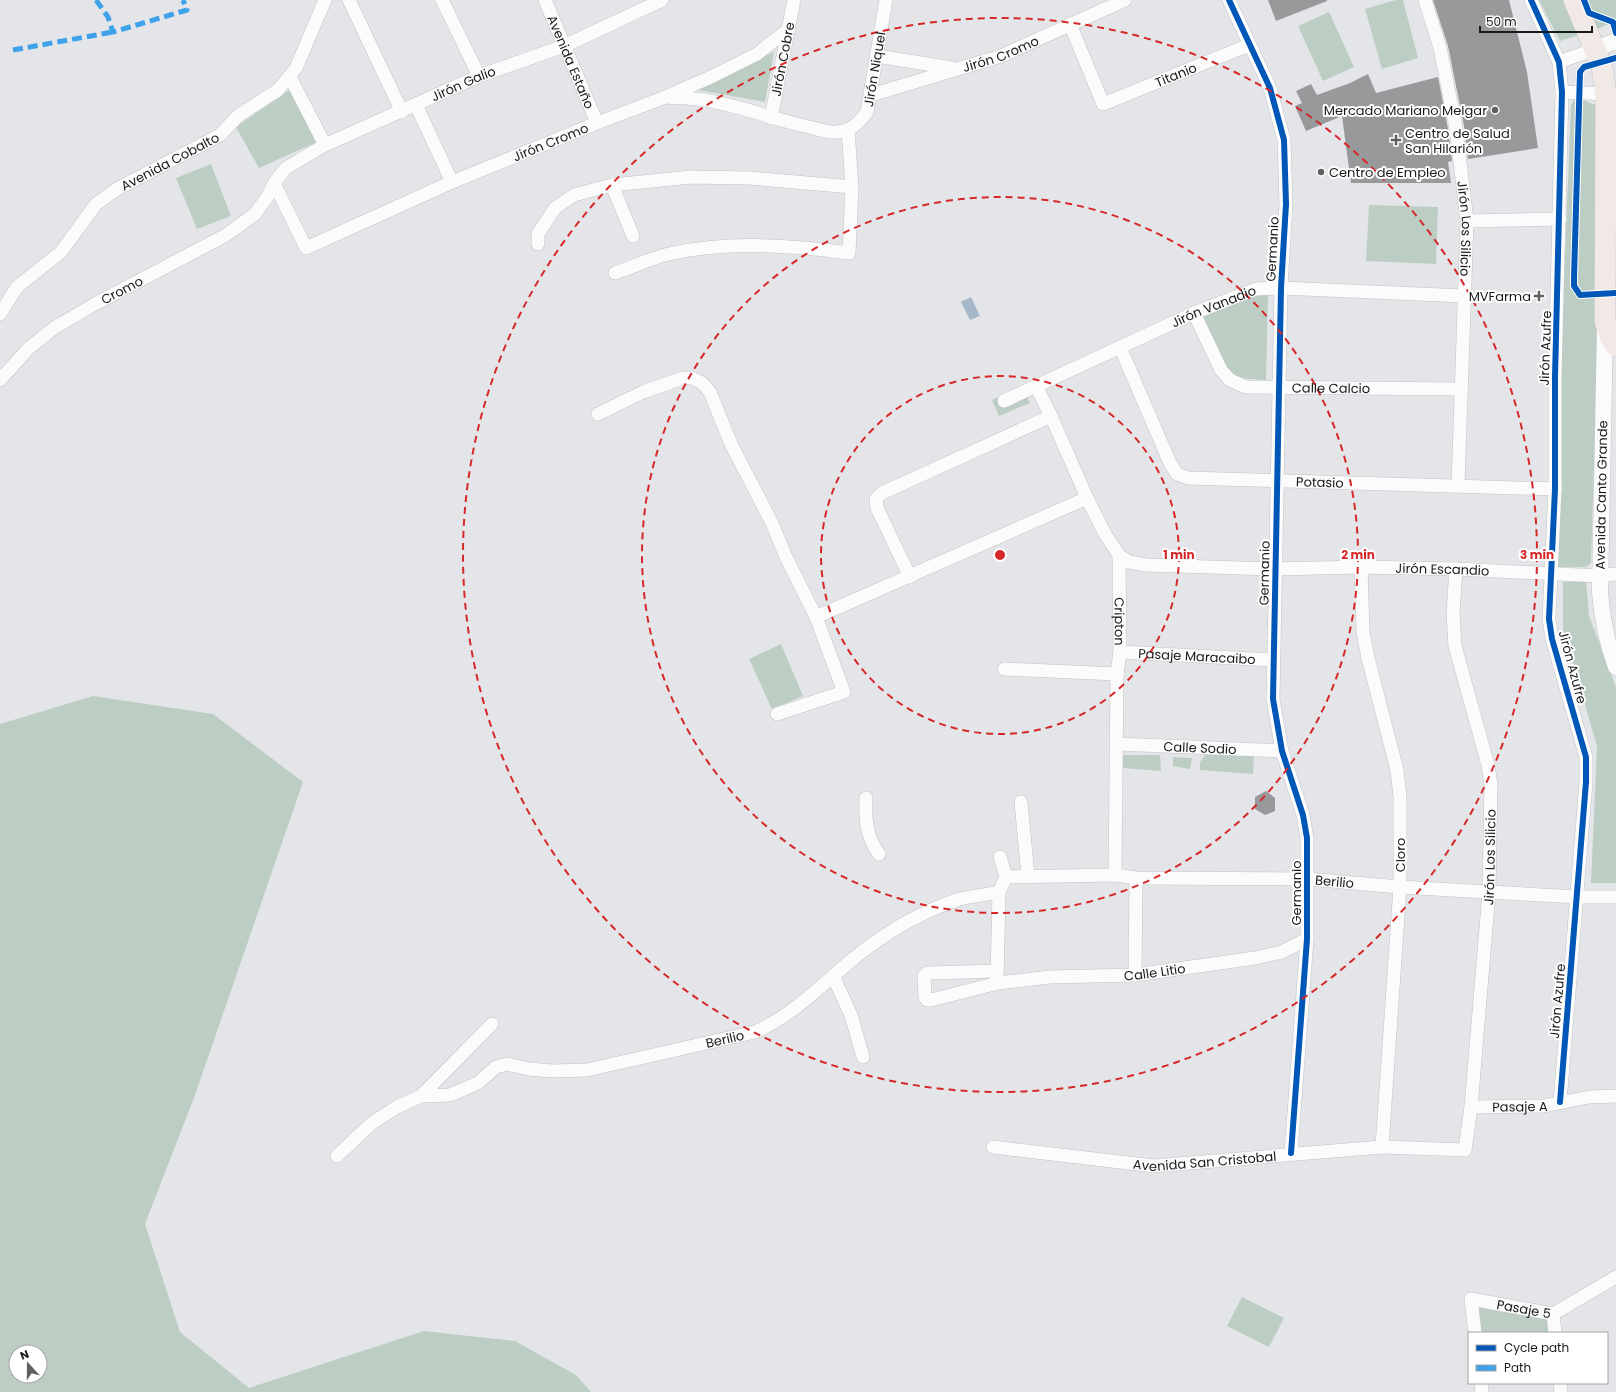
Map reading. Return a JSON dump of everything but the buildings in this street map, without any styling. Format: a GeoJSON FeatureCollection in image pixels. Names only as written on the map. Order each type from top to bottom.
{"type":"FeatureCollection","features":[{"type":"Feature","properties":{"kind":"main road"},"geometry":{"type":"LineString","coordinates":[[1574,0],[1595,49],[1611,94],[1611,338],[1616,346]]}},
{"type":"Feature","properties":{"kind":"street","name":"Avenida Cobalto"},"geometry":{"type":"LineString","coordinates":[[0,314],[17,288],[61,252],[96,204],[117,189],[220,134],[238,116],[278,90],[290,77],[325,0]]}},
{"type":"Feature","properties":{"kind":"street"},"geometry":{"type":"LineString","coordinates":[[350,0],[402,112]]}},
{"type":"Feature","properties":{"kind":"street"},"geometry":{"type":"LineString","coordinates":[[442,0],[479,76]]}},
{"type":"Feature","properties":{"kind":"street","name":"Avenida Estaño"},"geometry":{"type":"LineString","coordinates":[[545,0],[597,123]]}},
{"type":"Feature","properties":{"kind":"street","name":"Jirón Galio"},"geometry":{"type":"LineString","coordinates":[[274,182],[286,168],[325,146],[479,76],[564,46],[662,0]]}},
{"type":"Feature","properties":{"kind":"street","name":"Jirón Cobre"},"geometry":{"type":"LineString","coordinates":[[771,118],[794,0]]}},
{"type":"Feature","properties":{"kind":"street","name":"Jirón Niquel"},"geometry":{"type":"LineString","coordinates":[[848,130],[859,124],[867,112],[886,0]]}},
{"type":"Feature","properties":{"kind":"street","name":"Jirón Cromo"},"geometry":{"type":"LineString","coordinates":[[871,95],[955,68],[1001,56],[1125,0]]}},
{"type":"Feature","properties":{"kind":"street","name":"Germanio"},"geometry":{"type":"LineString","coordinates":[[1229,0],[1270,88],[1284,140],[1286,204],[1281,288],[1273,699],[1282,751],[1304,822],[1307,838],[1308,879],[1307,939],[1291,1153]]}},
{"type":"Feature","properties":{"kind":"street","name":"Jirón Los Silicio"},"geometry":{"type":"LineString","coordinates":[[1425,0],[1440,48],[1456,128],[1467,221],[1458,485]]}},
{"type":"Feature","properties":{"kind":"street","name":"Jirón Azufre"},"geometry":{"type":"LineString","coordinates":[[1531,0],[1559,62],[1562,92],[1555,377],[1555,489],[1549,619],[1552,639],[1586,757],[1577,897],[1560,1102]]}},
{"type":"Feature","properties":{"kind":"street","name":"Titanio"},"geometry":{"type":"LineString","coordinates":[[1070,24],[1103,104],[1249,45]]}},
{"type":"Feature","properties":{"kind":"street","name":"Jirón Cromo"},"geometry":{"type":"LineString","coordinates":[[274,182],[306,248],[452,182],[663,98],[757,54],[789,29]]}},
{"type":"Feature","properties":{"kind":"street"},"geometry":{"type":"LineString","coordinates":[[1559,62],[1616,41]]}},
{"type":"Feature","properties":{"kind":"street"},"geometry":{"type":"LineString","coordinates":[[877,56],[955,68]]}},
{"type":"Feature","properties":{"kind":"street"},"geometry":{"type":"LineString","coordinates":[[290,77],[325,146]]}},
{"type":"Feature","properties":{"kind":"street"},"geometry":{"type":"LineString","coordinates":[[1562,92],[1611,94]]}},
{"type":"Feature","properties":{"kind":"street"},"geometry":{"type":"LineString","coordinates":[[615,273],[668,254],[696,249],[778,246],[849,253],[852,187],[848,130],[836,133],[771,118],[733,106],[687,97],[663,98]]}},
{"type":"Feature","properties":{"kind":"street"},"geometry":{"type":"LineString","coordinates":[[416,105],[452,182]]}},
{"type":"Feature","properties":{"kind":"street"},"geometry":{"type":"LineString","coordinates":[[538,244],[538,234],[555,208],[574,195],[612,185],[691,176],[748,178],[852,187]]}},
{"type":"Feature","properties":{"kind":"street","name":"Cromo"},"geometry":{"type":"LineString","coordinates":[[0,380],[29,348],[54,328],[95,304],[226,235],[255,214],[268,196],[274,182]]}},
{"type":"Feature","properties":{"kind":"street"},"geometry":{"type":"LineString","coordinates":[[612,185],[633,236]]}},
{"type":"Feature","properties":{"kind":"street"},"geometry":{"type":"LineString","coordinates":[[1467,221],[1560,219]]}},
{"type":"Feature","properties":{"kind":"street","name":"Jirón Vanadio"},"geometry":{"type":"LineString","coordinates":[[1004,401],[1194,313],[1256,290],[1281,288],[1464,296]]}},
{"type":"Feature","properties":{"kind":"street","name":"Calle Calcio"},"geometry":{"type":"LineString","coordinates":[[1194,313],[1221,370],[1230,380],[1246,387],[1461,389]]}},
{"type":"Feature","properties":{"kind":"street","name":"Avenida Canto Grande"},"geometry":{"type":"LineString","coordinates":[[1611,318],[1600,576],[1602,620],[1616,667]]}},
{"type":"Feature","properties":{"kind":"street","name":"Potasio"},"geometry":{"type":"LineString","coordinates":[[1120,347],[1170,463],[1177,474],[1188,478],[1555,489]]}},
{"type":"Feature","properties":{"kind":"street"},"geometry":{"type":"LineString","coordinates":[[598,414],[643,392],[683,378],[692,378],[702,383],[710,392],[731,444],[771,521],[786,557],[816,617],[844,692],[777,714]]}},
{"type":"Feature","properties":{"kind":"street"},"geometry":{"type":"LineString","coordinates":[[1036,386],[1051,416],[1087,498],[1105,534],[1119,555]]}},
{"type":"Feature","properties":{"kind":"street"},"geometry":{"type":"LineString","coordinates":[[910,577],[877,508],[876,499],[882,493],[1051,416]]}},
{"type":"Feature","properties":{"kind":"street"},"geometry":{"type":"LineString","coordinates":[[816,617],[1087,498]]}},
{"type":"Feature","properties":{"kind":"street","name":"Jirón Escandio"},"geometry":{"type":"LineString","coordinates":[[1119,555],[1129,562],[1146,565],[1275,569],[1361,567],[1456,568],[1600,576],[1616,574]]}},
{"type":"Feature","properties":{"kind":"street","name":"Cripton"},"geometry":{"type":"LineString","coordinates":[[1115,875],[1117,674],[1120,652],[1119,555]]}},
{"type":"Feature","properties":{"kind":"street","name":"Cloro"},"geometry":{"type":"LineString","coordinates":[[1361,567],[1363,632],[1368,658],[1397,770],[1400,797],[1400,887],[1382,1147]]}},
{"type":"Feature","properties":{"kind":"street","name":"Jirón Los Silicio"},"geometry":{"type":"LineString","coordinates":[[1456,568],[1453,614],[1455,646],[1488,765],[1491,785],[1489,892],[1471,1107],[1465,1150]]}},
{"type":"Feature","properties":{"kind":"street","name":"Pasaje Maracaibo"},"geometry":{"type":"LineString","coordinates":[[1120,652],[1273,660]]}},
{"type":"Feature","properties":{"kind":"street"},"geometry":{"type":"LineString","coordinates":[[1004,669],[1117,674]]}},
{"type":"Feature","properties":{"kind":"street","name":"Calle Sodio"},"geometry":{"type":"LineString","coordinates":[[1117,744],[1282,751]]}},
{"type":"Feature","properties":{"kind":"street"},"geometry":{"type":"LineString","coordinates":[[866,798],[867,831],[872,846],[879,854]]}},
{"type":"Feature","properties":{"kind":"street"},"geometry":{"type":"LineString","coordinates":[[1021,802],[1028,876]]}},
{"type":"Feature","properties":{"kind":"street"},"geometry":{"type":"LineString","coordinates":[[997,977],[999,892],[1006,877],[1000,858]]}},
{"type":"Feature","properties":{"kind":"street","name":"Berilio"},"geometry":{"type":"LineString","coordinates":[[1006,877],[1115,875],[1136,878],[1308,879],[1400,887],[1616,898]]}},
{"type":"Feature","properties":{"kind":"street"},"geometry":{"type":"LineString","coordinates":[[1136,878],[1136,975]]}},
{"type":"Feature","properties":{"kind":"street","name":"Berilio"},"geometry":{"type":"LineString","coordinates":[[421,1096],[450,1095],[478,1083],[496,1067],[507,1064],[529,1069],[552,1071],[587,1070],[755,1032],[772,1024],[792,1011],[880,939],[929,910],[961,899],[999,892]]}},
{"type":"Feature","properties":{"kind":"street","name":"Calle Litio"},"geometry":{"type":"LineString","coordinates":[[997,977],[1136,975],[1255,958],[1282,952],[1307,939]]}},
{"type":"Feature","properties":{"kind":"street"},"geometry":{"type":"LineString","coordinates":[[928,973],[997,977],[931,1000],[927,1000],[925,997],[924,976],[928,973]]}},
{"type":"Feature","properties":{"kind":"street"},"geometry":{"type":"LineString","coordinates":[[833,976],[851,1015],[863,1057]]}},
{"type":"Feature","properties":{"kind":"street"},"geometry":{"type":"LineString","coordinates":[[337,1156],[372,1123],[397,1107],[421,1096],[492,1024]]}},
{"type":"Feature","properties":{"kind":"street","name":"Pasaje A"},"geometry":{"type":"LineString","coordinates":[[1471,1107],[1544,1106],[1589,1097],[1616,1096]]}},
{"type":"Feature","properties":{"kind":"street","name":"Avenida San Cristobal"},"geometry":{"type":"LineString","coordinates":[[993,1147],[1154,1166],[1210,1162],[1291,1153],[1382,1147],[1465,1150]]}},
{"type":"Feature","properties":{"kind":"street","name":"Pasaje 5"},"geometry":{"type":"LineString","coordinates":[[1475,1332],[1471,1299],[1553,1314],[1616,1277]]}},
{"type":"Feature","properties":{"kind":"street"},"geometry":{"type":"LineString","coordinates":[[1553,1314],[1555,1332]]}},
{"type":"Feature","properties":{"kind":"shaded area"},"geometry":{"type":"Polygon","coordinates":[[[1396,0],[1403,0],[1418,58],[1382,69],[1365,9],[1396,0]]]}},
{"type":"Feature","properties":{"kind":"shaded area"},"geometry":{"type":"Polygon","coordinates":[[[1539,0],[1566,0],[1582,34],[1560,41],[1539,0]]]}},
{"type":"Feature","properties":{"kind":"shaded area"},"geometry":{"type":"Polygon","coordinates":[[[1584,0],[1616,0],[1616,21],[1597,29],[1584,0]]]}},
{"type":"Feature","properties":{"kind":"shaded area"},"geometry":{"type":"Polygon","coordinates":[[[1329,12],[1354,67],[1323,81],[1298,26],[1329,12]]]}},
{"type":"Feature","properties":{"kind":"shaded area"},"geometry":{"type":"Polygon","coordinates":[[[774,52],[765,102],[693,89],[774,52]]]}},
{"type":"Feature","properties":{"kind":"shaded area"},"geometry":{"type":"Polygon","coordinates":[[[291,89],[319,141],[259,168],[236,127],[291,89]]]}},
{"type":"Feature","properties":{"kind":"shaded area"},"geometry":{"type":"Polygon","coordinates":[[[1576,97],[1595,105],[1601,235],[1591,563],[1586,567],[1558,567],[1553,563],[1571,105],[1576,97]]]}},
{"type":"Feature","properties":{"kind":"shaded area"},"geometry":{"type":"Polygon","coordinates":[[[211,164],[231,216],[197,229],[176,178],[211,164]]]}},
{"type":"Feature","properties":{"kind":"shaded area"},"geometry":{"type":"Polygon","coordinates":[[[1369,205],[1438,207],[1436,264],[1366,261],[1369,205]]]}},
{"type":"Feature","properties":{"kind":"shaded area"},"geometry":{"type":"Polygon","coordinates":[[[1261,291],[1268,295],[1266,380],[1237,378],[1228,371],[1195,309],[1261,291]]]}},
{"type":"Feature","properties":{"kind":"shaded area"},"geometry":{"type":"Polygon","coordinates":[[[1022,387],[1030,403],[999,416],[992,400],[1022,387]]]}},
{"type":"Feature","properties":{"kind":"shaded area"},"geometry":{"type":"Polygon","coordinates":[[[1586,581],[1589,616],[1616,687],[1616,883],[1591,883],[1597,746],[1563,630],[1563,582],[1586,581]]]}},
{"type":"Feature","properties":{"kind":"shaded area"},"geometry":{"type":"Polygon","coordinates":[[[781,644],[803,696],[772,709],[749,659],[781,644]]]}},
{"type":"Feature","properties":{"kind":"shaded area"},"geometry":{"type":"Polygon","coordinates":[[[93,696],[213,714],[303,782],[195,1095],[145,1224],[180,1332],[249,1388],[424,1331],[515,1341],[576,1375],[591,1392],[0,1392],[0,724],[93,696]]]}},
{"type":"Feature","properties":{"kind":"shaded area"},"geometry":{"type":"Polygon","coordinates":[[[1123,755],[1160,755],[1161,771],[1123,768],[1123,755]]]}},
{"type":"Feature","properties":{"kind":"shaded area"},"geometry":{"type":"Polygon","coordinates":[[[1205,755],[1252,755],[1254,756],[1253,774],[1200,770],[1200,762],[1205,755]]]}},
{"type":"Feature","properties":{"kind":"shaded area"},"geometry":{"type":"Polygon","coordinates":[[[1173,757],[1192,758],[1190,769],[1173,766],[1173,757]]]}},
{"type":"Feature","properties":{"kind":"shaded area"},"geometry":{"type":"Polygon","coordinates":[[[1242,1297],[1284,1318],[1269,1347],[1227,1326],[1242,1297]]]}},
{"type":"Feature","properties":{"kind":"shaded area"},"geometry":{"type":"Polygon","coordinates":[[[1478,1306],[1545,1317],[1550,1320],[1551,1332],[1477,1332],[1478,1306]]]}},
{"type":"Feature","properties":{"kind":"water"},"geometry":{"type":"Polygon","coordinates":[[[971,297],[980,316],[970,320],[961,302],[971,297]]]}},
{"type":"Feature","properties":{"kind":"marked path"},"geometry":{"type":"LineString","coordinates":[[96,0],[108,17],[113,32],[187,10],[183,0]]}},
{"type":"Feature","properties":{"kind":"marked path"},"geometry":{"type":"LineString","coordinates":[[13,50],[113,32]]}},
{"type":"Feature","properties":{"kind":"cycle path"},"geometry":{"type":"LineString","coordinates":[[1229,0],[1270,88],[1284,140],[1286,204],[1281,288],[1273,699],[1282,751],[1303,815],[1307,838],[1307,939],[1291,1153]]}},
{"type":"Feature","properties":{"kind":"cycle path"},"geometry":{"type":"LineString","coordinates":[[1531,0],[1559,62],[1562,92],[1555,377],[1555,489],[1549,619],[1552,639],[1586,757],[1586,782],[1560,1102]]}},
{"type":"Feature","properties":{"kind":"cycle path"},"geometry":{"type":"LineString","coordinates":[[1584,0],[1589,13],[1613,22],[1616,33]]}},
{"type":"Feature","properties":{"kind":"cycle path"},"geometry":{"type":"LineString","coordinates":[[1616,58],[1584,67],[1580,72],[1574,277],[1574,286],[1580,295],[1616,293]]}},
{"type":"Feature","properties":{"kind":"place","name":"Mercado Mariano Melgar"},"geometry":{"type":"Point","coordinates":[1495,110]}},
{"type":"Feature","properties":{"kind":"place","name":"Centro de Salud San Hilarión"},"geometry":{"type":"Point","coordinates":[1396,140]}},
{"type":"Feature","properties":{"kind":"place","name":"Centro de Empleo"},"geometry":{"type":"Point","coordinates":[1321,172]}},
{"type":"Feature","properties":{"kind":"place","name":"MVFarma"},"geometry":{"type":"Point","coordinates":[1539,296]}}]}
